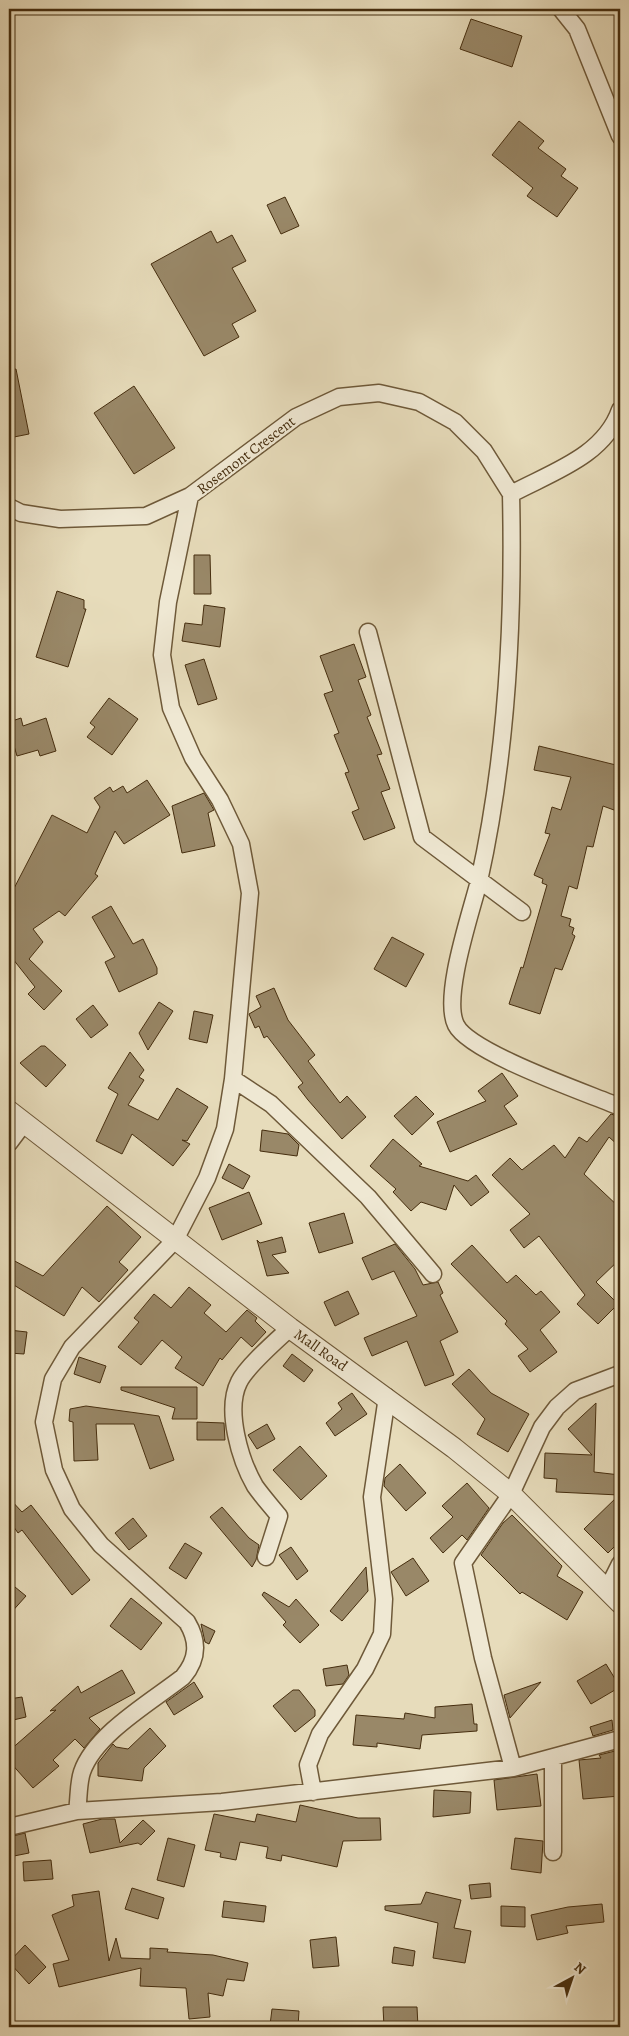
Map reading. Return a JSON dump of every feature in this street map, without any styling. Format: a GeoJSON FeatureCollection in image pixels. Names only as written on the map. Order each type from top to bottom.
{"type":"FeatureCollection","features":[{"type":"Feature","properties":{"kind":"street"},"geometry":{"type":"LineString","coordinates":[[561,9],[577,29],[620,136]]}},
{"type":"Feature","properties":{"kind":"street","name":"Rosemont Crescent"},"geometry":{"type":"LineString","coordinates":[[9,507],[21,513],[60,519],[146,516],[190,496],[296,417],[339,397],[379,393],[419,402],[455,422],[484,451],[511,494]]}},
{"type":"Feature","properties":{"kind":"street"},"geometry":{"type":"LineString","coordinates":[[620,410],[615,424],[602,442],[584,455],[511,494],[513,562],[504,710],[493,808],[479,880],[452,987],[456,1025],[469,1039],[498,1056],[620,1107]]}},
{"type":"Feature","properties":{"kind":"street"},"geometry":{"type":"LineString","coordinates":[[77,1811],[81,1774],[89,1755],[102,1739],[183,1677],[191,1668],[195,1656],[196,1644],[187,1622],[102,1545],[72,1509],[54,1470],[44,1422],[53,1379],[72,1347],[175,1240],[207,1178],[225,1129],[233,1079],[250,892],[240,844],[220,800],[192,758],[170,708],[162,656],[168,602],[190,496]]}},
{"type":"Feature","properties":{"kind":"street"},"geometry":{"type":"LineString","coordinates":[[368,632],[422,837],[522,912]]}},
{"type":"Feature","properties":{"kind":"street"},"geometry":{"type":"LineString","coordinates":[[233,1079],[271,1104],[368,1197],[433,1274]]}},
{"type":"Feature","properties":{"kind":"street"},"geometry":{"type":"LineString","coordinates":[[9,1143],[16,1117]]}},
{"type":"Feature","properties":{"kind":"street","name":"Mall Road"},"geometry":{"type":"LineString","coordinates":[[16,1117],[290,1328],[387,1397],[511,1494],[614,1596]]}},
{"type":"Feature","properties":{"kind":"street"},"geometry":{"type":"LineString","coordinates":[[266,1557],[279,1516],[255,1486],[240,1449],[232,1416],[239,1382],[266,1350],[290,1328]]}},
{"type":"Feature","properties":{"kind":"street"},"geometry":{"type":"LineString","coordinates":[[513,1768],[483,1658],[463,1563],[511,1494],[542,1427],[557,1407],[576,1391],[620,1374]]}},
{"type":"Feature","properties":{"kind":"street"},"geometry":{"type":"LineString","coordinates":[[313,1792],[308,1765],[320,1734],[366,1669],[382,1634],[384,1598],[372,1497],[387,1397]]}},
{"type":"Feature","properties":{"kind":"street"},"geometry":{"type":"LineString","coordinates":[[614,1596],[620,1564]]}},
{"type":"Feature","properties":{"kind":"street"},"geometry":{"type":"LineString","coordinates":[[9,1827],[77,1811],[222,1802],[513,1768],[620,1739]]}},
{"type":"Feature","properties":{"kind":"street"},"geometry":{"type":"LineString","coordinates":[[553,1758],[553,1852]]}},
{"type":"Feature","properties":{"kind":"building"},"geometry":{"type":"Polygon","coordinates":[[[471,19],[522,36],[512,67],[460,49],[471,19]]]}},
{"type":"Feature","properties":{"kind":"building"},"geometry":{"type":"Polygon","coordinates":[[[519,121],[544,141],[538,148],[566,169],[561,176],[578,188],[557,217],[527,196],[533,188],[492,155],[519,121]]]}},
{"type":"Feature","properties":{"kind":"building"},"geometry":{"type":"Polygon","coordinates":[[[285,197],[299,226],[281,234],[267,205],[285,197]]]}},
{"type":"Feature","properties":{"kind":"building"},"geometry":{"type":"Polygon","coordinates":[[[211,231],[217,243],[232,235],[246,261],[232,268],[256,311],[232,324],[239,337],[204,356],[151,264],[211,231]]]}},
{"type":"Feature","properties":{"kind":"building"},"geometry":{"type":"Polygon","coordinates":[[[16,369],[29,434],[9,438],[9,370],[16,369]]]}},
{"type":"Feature","properties":{"kind":"building"},"geometry":{"type":"Polygon","coordinates":[[[134,386],[175,448],[134,474],[94,413],[134,386]]]}},
{"type":"Feature","properties":{"kind":"building"},"geometry":{"type":"Polygon","coordinates":[[[194,555],[210,555],[211,594],[194,594],[194,555]]]}},
{"type":"Feature","properties":{"kind":"building"},"geometry":{"type":"Polygon","coordinates":[[[57,591],[84,600],[84,609],[86,609],[68,667],[36,657],[57,591]]]}},
{"type":"Feature","properties":{"kind":"building"},"geometry":{"type":"Polygon","coordinates":[[[204,605],[225,608],[220,647],[182,641],[185,623],[202,625],[204,605]]]}},
{"type":"Feature","properties":{"kind":"building"},"geometry":{"type":"Polygon","coordinates":[[[354,644],[366,677],[358,680],[371,715],[367,717],[382,754],[377,755],[390,789],[381,792],[395,828],[364,840],[352,812],[359,809],[345,773],[349,772],[334,735],[339,733],[324,694],[333,691],[320,656],[354,644]]]}},
{"type":"Feature","properties":{"kind":"building"},"geometry":{"type":"Polygon","coordinates":[[[204,659],[217,699],[198,705],[185,665],[204,659]]]}},
{"type":"Feature","properties":{"kind":"building"},"geometry":{"type":"Polygon","coordinates":[[[109,698],[138,719],[112,755],[87,737],[95,727],[90,723],[109,698]]]}},
{"type":"Feature","properties":{"kind":"building"},"geometry":{"type":"Polygon","coordinates":[[[21,718],[23,726],[46,718],[56,751],[40,756],[38,750],[17,756],[9,729],[9,722],[21,718]]]}},
{"type":"Feature","properties":{"kind":"building"},"geometry":{"type":"Polygon","coordinates":[[[539,746],[620,766],[620,791],[614,810],[603,806],[593,847],[587,846],[577,889],[569,886],[561,916],[571,919],[569,926],[574,928],[572,934],[575,936],[562,970],[555,968],[540,1014],[509,1004],[521,967],[523,968],[547,885],[542,883],[543,879],[534,875],[550,834],[545,833],[552,807],[561,810],[571,777],[534,770],[539,746]]]}},
{"type":"Feature","properties":{"kind":"building"},"geometry":{"type":"Polygon","coordinates":[[[147,780],[170,815],[124,844],[115,831],[95,874],[98,876],[65,916],[59,911],[33,929],[43,942],[29,959],[62,991],[44,1010],[28,994],[35,987],[9,954],[9,898],[52,815],[87,833],[100,807],[94,798],[110,787],[113,792],[123,786],[127,793],[147,780]]]}},
{"type":"Feature","properties":{"kind":"building"},"geometry":{"type":"Polygon","coordinates":[[[204,793],[214,810],[208,813],[215,846],[182,853],[172,806],[204,793]]]}},
{"type":"Feature","properties":{"kind":"building"},"geometry":{"type":"Polygon","coordinates":[[[111,906],[133,944],[143,939],[157,968],[157,974],[119,992],[105,962],[115,957],[92,917],[111,906]]]}},
{"type":"Feature","properties":{"kind":"building"},"geometry":{"type":"Polygon","coordinates":[[[392,937],[424,954],[406,987],[374,969],[392,937]]]}},
{"type":"Feature","properties":{"kind":"building"},"geometry":{"type":"Polygon","coordinates":[[[274,988],[288,1020],[315,1055],[308,1061],[340,1103],[347,1096],[366,1117],[342,1139],[298,1087],[303,1083],[267,1036],[264,1038],[259,1026],[255,1028],[249,1014],[261,1007],[256,996],[274,988]]]}},
{"type":"Feature","properties":{"kind":"building"},"geometry":{"type":"Polygon","coordinates":[[[159,1002],[173,1011],[148,1050],[139,1033],[159,1002]]]}},
{"type":"Feature","properties":{"kind":"building"},"geometry":{"type":"Polygon","coordinates":[[[93,1005],[108,1025],[91,1038],[76,1019],[93,1005]]]}},
{"type":"Feature","properties":{"kind":"building"},"geometry":{"type":"Polygon","coordinates":[[[194,1011],[213,1015],[207,1043],[189,1039],[194,1011]]]}},
{"type":"Feature","properties":{"kind":"building"},"geometry":{"type":"Polygon","coordinates":[[[41,1046],[45,1046],[66,1065],[46,1087],[20,1063],[41,1046]]]}},
{"type":"Feature","properties":{"kind":"building"},"geometry":{"type":"Polygon","coordinates":[[[130,1052],[144,1070],[139,1077],[144,1080],[128,1105],[158,1120],[177,1088],[208,1107],[187,1141],[182,1140],[190,1144],[173,1166],[132,1134],[122,1154],[96,1141],[118,1094],[108,1088],[130,1052]]]}},
{"type":"Feature","properties":{"kind":"building"},"geometry":{"type":"Polygon","coordinates":[[[502,1073],[518,1096],[504,1106],[517,1124],[450,1152],[437,1122],[486,1101],[478,1091],[502,1073]]]}},
{"type":"Feature","properties":{"kind":"building"},"geometry":{"type":"Polygon","coordinates":[[[416,1096],[434,1114],[412,1135],[394,1116],[416,1096]]]}},
{"type":"Feature","properties":{"kind":"building"},"geometry":{"type":"Polygon","coordinates":[[[611,1114],[620,1117],[617,1126],[620,1128],[620,1147],[609,1137],[584,1174],[620,1208],[620,1259],[596,1282],[618,1304],[598,1324],[577,1304],[585,1295],[539,1236],[524,1248],[510,1230],[530,1214],[492,1175],[510,1158],[522,1170],[554,1145],[565,1158],[579,1137],[587,1142],[611,1114]]]}},
{"type":"Feature","properties":{"kind":"building"},"geometry":{"type":"Polygon","coordinates":[[[262,1130],[288,1134],[299,1145],[297,1156],[260,1151],[262,1130]]]}},
{"type":"Feature","properties":{"kind":"building"},"geometry":{"type":"Polygon","coordinates":[[[393,1139],[422,1164],[419,1166],[468,1181],[476,1175],[489,1192],[471,1206],[454,1185],[446,1210],[421,1202],[411,1211],[393,1192],[396,1189],[370,1166],[393,1139]]]}},
{"type":"Feature","properties":{"kind":"building"},"geometry":{"type":"Polygon","coordinates":[[[229,1164],[250,1176],[243,1189],[222,1178],[229,1164]]]}},
{"type":"Feature","properties":{"kind":"building"},"geometry":{"type":"Polygon","coordinates":[[[249,1192],[262,1224],[222,1240],[209,1208],[249,1192]]]}},
{"type":"Feature","properties":{"kind":"building"},"geometry":{"type":"Polygon","coordinates":[[[107,1206],[141,1237],[119,1262],[128,1270],[99,1302],[82,1287],[64,1316],[9,1282],[9,1258],[43,1276],[107,1206]]]}},
{"type":"Feature","properties":{"kind":"building"},"geometry":{"type":"Polygon","coordinates":[[[344,1213],[353,1243],[319,1253],[309,1223],[344,1213]]]}},
{"type":"Feature","properties":{"kind":"building"},"geometry":{"type":"Polygon","coordinates":[[[282,1237],[286,1252],[272,1255],[289,1273],[267,1276],[257,1240],[260,1243],[282,1237]]]}},
{"type":"Feature","properties":{"kind":"building"},"geometry":{"type":"Polygon","coordinates":[[[395,1244],[415,1269],[423,1285],[438,1282],[443,1293],[440,1295],[458,1332],[440,1341],[454,1375],[425,1386],[407,1341],[372,1356],[364,1338],[417,1316],[394,1271],[372,1280],[362,1258],[395,1244]]]}},
{"type":"Feature","properties":{"kind":"building"},"geometry":{"type":"Polygon","coordinates":[[[472,1245],[507,1283],[516,1275],[536,1295],[541,1291],[560,1312],[540,1330],[557,1352],[530,1372],[518,1356],[528,1349],[505,1324],[507,1321],[451,1264],[472,1245]]]}},
{"type":"Feature","properties":{"kind":"building"},"geometry":{"type":"Polygon","coordinates":[[[189,1287],[211,1305],[204,1313],[226,1332],[247,1310],[257,1318],[255,1321],[266,1332],[252,1347],[241,1337],[222,1360],[220,1358],[203,1386],[175,1368],[182,1357],[162,1340],[141,1365],[118,1347],[139,1322],[134,1318],[154,1294],[171,1308],[189,1287]]]}},
{"type":"Feature","properties":{"kind":"building"},"geometry":{"type":"Polygon","coordinates":[[[348,1291],[359,1314],[335,1326],[324,1302],[348,1291]]]}},
{"type":"Feature","properties":{"kind":"building"},"geometry":{"type":"Polygon","coordinates":[[[9,1330],[27,1332],[24,1354],[9,1353],[9,1330]]]}},
{"type":"Feature","properties":{"kind":"building"},"geometry":{"type":"Polygon","coordinates":[[[292,1354],[313,1370],[304,1382],[283,1366],[292,1354]]]}},
{"type":"Feature","properties":{"kind":"building"},"geometry":{"type":"Polygon","coordinates":[[[79,1357],[106,1366],[100,1383],[74,1374],[79,1357]]]}},
{"type":"Feature","properties":{"kind":"building"},"geometry":{"type":"Polygon","coordinates":[[[469,1369],[491,1393],[529,1414],[508,1452],[477,1434],[485,1419],[452,1384],[469,1369]]]}},
{"type":"Feature","properties":{"kind":"building"},"geometry":{"type":"Polygon","coordinates":[[[121,1387],[197,1387],[197,1419],[172,1419],[175,1408],[121,1390],[121,1387]]]}},
{"type":"Feature","properties":{"kind":"building"},"geometry":{"type":"Polygon","coordinates":[[[352,1393],[367,1414],[335,1436],[326,1423],[342,1409],[338,1403],[352,1393]]]}},
{"type":"Feature","properties":{"kind":"building"},"geometry":{"type":"Polygon","coordinates":[[[596,1403],[594,1472],[620,1475],[620,1541],[608,1553],[584,1529],[619,1495],[556,1492],[557,1479],[544,1478],[545,1453],[592,1455],[568,1429],[596,1403]]]}},
{"type":"Feature","properties":{"kind":"building"},"geometry":{"type":"Polygon","coordinates":[[[86,1406],[159,1416],[174,1460],[150,1469],[134,1424],[96,1424],[98,1460],[74,1461],[73,1422],[69,1421],[70,1409],[86,1406]]]}},
{"type":"Feature","properties":{"kind":"building"},"geometry":{"type":"Polygon","coordinates":[[[197,1422],[224,1423],[225,1440],[197,1440],[197,1422]]]}},
{"type":"Feature","properties":{"kind":"building"},"geometry":{"type":"Polygon","coordinates":[[[267,1424],[275,1439],[257,1449],[248,1435],[267,1424]]]}},
{"type":"Feature","properties":{"kind":"building"},"geometry":{"type":"Polygon","coordinates":[[[300,1446],[327,1476],[301,1500],[273,1470],[300,1446]]]}},
{"type":"Feature","properties":{"kind":"building"},"geometry":{"type":"Polygon","coordinates":[[[400,1464],[426,1493],[406,1511],[384,1486],[385,1478],[400,1464]]]}},
{"type":"Feature","properties":{"kind":"building"},"geometry":{"type":"Polygon","coordinates":[[[467,1483],[489,1508],[467,1540],[462,1535],[443,1553],[430,1538],[453,1517],[442,1506],[467,1483]]]}},
{"type":"Feature","properties":{"kind":"building"},"geometry":{"type":"Polygon","coordinates":[[[9,1498],[22,1512],[31,1505],[90,1580],[72,1595],[22,1530],[18,1533],[9,1520],[9,1498]]]}},
{"type":"Feature","properties":{"kind":"building"},"geometry":{"type":"Polygon","coordinates":[[[222,1507],[249,1538],[259,1545],[256,1560],[252,1567],[210,1517],[222,1507]]]}},
{"type":"Feature","properties":{"kind":"building"},"geometry":{"type":"Polygon","coordinates":[[[512,1515],[562,1566],[557,1576],[583,1592],[567,1620],[522,1592],[520,1594],[481,1555],[503,1523],[512,1515]]]}},
{"type":"Feature","properties":{"kind":"building"},"geometry":{"type":"Polygon","coordinates":[[[133,1518],[147,1536],[129,1550],[115,1533],[133,1518]]]}},
{"type":"Feature","properties":{"kind":"building"},"geometry":{"type":"Polygon","coordinates":[[[185,1543],[202,1553],[186,1579],[169,1568],[185,1543]]]}},
{"type":"Feature","properties":{"kind":"building"},"geometry":{"type":"Polygon","coordinates":[[[291,1547],[308,1571],[297,1580],[279,1555],[291,1547]]]}},
{"type":"Feature","properties":{"kind":"building"},"geometry":{"type":"Polygon","coordinates":[[[413,1558],[429,1581],[406,1596],[391,1572],[413,1558]]]}},
{"type":"Feature","properties":{"kind":"building"},"geometry":{"type":"Polygon","coordinates":[[[366,1567],[368,1591],[342,1621],[330,1611],[366,1567]]]}},
{"type":"Feature","properties":{"kind":"building"},"geometry":{"type":"Polygon","coordinates":[[[15,1587],[26,1596],[9,1615],[9,1594],[15,1587]]]}},
{"type":"Feature","properties":{"kind":"building"},"geometry":{"type":"Polygon","coordinates":[[[264,1592],[289,1607],[296,1599],[319,1625],[300,1643],[283,1625],[286,1622],[262,1595],[264,1592]]]}},
{"type":"Feature","properties":{"kind":"building"},"geometry":{"type":"Polygon","coordinates":[[[131,1598],[162,1623],[141,1650],[110,1626],[131,1598]]]}},
{"type":"Feature","properties":{"kind":"building"},"geometry":{"type":"Polygon","coordinates":[[[201,1624],[215,1631],[209,1644],[205,1642],[201,1624]]]}},
{"type":"Feature","properties":{"kind":"building"},"geometry":{"type":"Polygon","coordinates":[[[606,1664],[620,1687],[591,1704],[577,1681],[606,1664]]]}},
{"type":"Feature","properties":{"kind":"building"},"geometry":{"type":"Polygon","coordinates":[[[347,1665],[349,1675],[343,1684],[326,1686],[323,1669],[347,1665]]]}},
{"type":"Feature","properties":{"kind":"building"},"geometry":{"type":"Polygon","coordinates":[[[122,1670],[135,1693],[89,1718],[100,1729],[84,1748],[75,1739],[53,1760],[59,1766],[33,1788],[9,1761],[9,1751],[56,1710],[50,1711],[78,1686],[81,1693],[122,1670]]]}},
{"type":"Feature","properties":{"kind":"building"},"geometry":{"type":"Polygon","coordinates":[[[194,1682],[203,1697],[174,1715],[166,1702],[194,1682]]]}},
{"type":"Feature","properties":{"kind":"building"},"geometry":{"type":"Polygon","coordinates":[[[541,1682],[510,1718],[504,1695],[541,1682]]]}},
{"type":"Feature","properties":{"kind":"building"},"geometry":{"type":"Polygon","coordinates":[[[293,1690],[299,1690],[315,1710],[315,1716],[295,1732],[273,1706],[293,1690]]]}},
{"type":"Feature","properties":{"kind":"building"},"geometry":{"type":"Polygon","coordinates":[[[22,1697],[26,1717],[9,1721],[9,1699],[22,1697]]]}},
{"type":"Feature","properties":{"kind":"building"},"geometry":{"type":"Polygon","coordinates":[[[472,1704],[474,1724],[477,1724],[477,1731],[422,1735],[420,1749],[377,1743],[377,1747],[353,1745],[356,1715],[404,1719],[405,1713],[435,1718],[435,1707],[472,1704]]]}},
{"type":"Feature","properties":{"kind":"building"},"geometry":{"type":"Polygon","coordinates":[[[612,1720],[613,1730],[593,1736],[590,1727],[612,1720]]]}},
{"type":"Feature","properties":{"kind":"building"},"geometry":{"type":"Polygon","coordinates":[[[150,1728],[166,1746],[144,1768],[142,1781],[98,1776],[98,1763],[113,1744],[116,1747],[128,1749],[150,1728]]]}},
{"type":"Feature","properties":{"kind":"building"},"geometry":{"type":"Polygon","coordinates":[[[615,1751],[617,1772],[620,1772],[620,1796],[583,1799],[579,1760],[601,1758],[599,1755],[615,1751]]]}},
{"type":"Feature","properties":{"kind":"building"},"geometry":{"type":"Polygon","coordinates":[[[537,1774],[541,1806],[497,1810],[494,1780],[537,1774]]]}},
{"type":"Feature","properties":{"kind":"building"},"geometry":{"type":"Polygon","coordinates":[[[434,1790],[471,1792],[470,1813],[433,1817],[434,1790]]]}},
{"type":"Feature","properties":{"kind":"building"},"geometry":{"type":"Polygon","coordinates":[[[300,1805],[358,1818],[380,1818],[381,1840],[343,1841],[337,1867],[282,1855],[281,1861],[266,1858],[268,1847],[240,1842],[236,1860],[220,1857],[221,1853],[205,1850],[214,1814],[255,1822],[257,1814],[296,1822],[300,1805]]]}},
{"type":"Feature","properties":{"kind":"building"},"geometry":{"type":"Polygon","coordinates":[[[102,1819],[115,1819],[120,1843],[143,1820],[155,1831],[141,1845],[138,1843],[90,1853],[83,1824],[102,1819]]]}},
{"type":"Feature","properties":{"kind":"building"},"geometry":{"type":"Polygon","coordinates":[[[25,1833],[29,1853],[9,1857],[9,1837],[25,1833]]]}},
{"type":"Feature","properties":{"kind":"building"},"geometry":{"type":"Polygon","coordinates":[[[168,1838],[195,1845],[184,1887],[157,1880],[168,1838]]]}},
{"type":"Feature","properties":{"kind":"building"},"geometry":{"type":"Polygon","coordinates":[[[515,1838],[543,1841],[541,1873],[511,1869],[515,1838]]]}},
{"type":"Feature","properties":{"kind":"building"},"geometry":{"type":"Polygon","coordinates":[[[51,1860],[53,1879],[24,1881],[23,1862],[51,1860]]]}},
{"type":"Feature","properties":{"kind":"building"},"geometry":{"type":"Polygon","coordinates":[[[490,1883],[491,1897],[471,1899],[469,1885],[490,1883]]]}},
{"type":"Feature","properties":{"kind":"building"},"geometry":{"type":"Polygon","coordinates":[[[132,1888],[164,1898],[158,1919],[125,1909],[132,1888]]]}},
{"type":"Feature","properties":{"kind":"building"},"geometry":{"type":"Polygon","coordinates":[[[99,1891],[109,1961],[116,1938],[121,1958],[150,1959],[150,1948],[168,1949],[167,1952],[213,1955],[248,1963],[244,1981],[227,1979],[223,1996],[208,1993],[210,2017],[189,2019],[186,1988],[140,1986],[141,1968],[59,1987],[53,1964],[69,1960],[52,1915],[74,1906],[72,1895],[99,1891]]]}},
{"type":"Feature","properties":{"kind":"building"},"geometry":{"type":"Polygon","coordinates":[[[426,1892],[461,1900],[454,1928],[471,1931],[465,1963],[433,1958],[438,1923],[385,1910],[385,1906],[421,1904],[426,1892]]]}},
{"type":"Feature","properties":{"kind":"building"},"geometry":{"type":"Polygon","coordinates":[[[224,1901],[266,1906],[264,1922],[222,1917],[224,1901]]]}},
{"type":"Feature","properties":{"kind":"building"},"geometry":{"type":"Polygon","coordinates":[[[602,1904],[604,1922],[566,1926],[568,1933],[537,1940],[531,1915],[568,1907],[602,1904]]]}},
{"type":"Feature","properties":{"kind":"building"},"geometry":{"type":"Polygon","coordinates":[[[501,1906],[525,1907],[525,1927],[501,1926],[501,1906]]]}},
{"type":"Feature","properties":{"kind":"building"},"geometry":{"type":"Polygon","coordinates":[[[336,1937],[339,1966],[313,1968],[310,1940],[336,1937]]]}},
{"type":"Feature","properties":{"kind":"building"},"geometry":{"type":"Polygon","coordinates":[[[25,1945],[46,1967],[29,1984],[9,1962],[25,1945]]]}},
{"type":"Feature","properties":{"kind":"building"},"geometry":{"type":"Polygon","coordinates":[[[394,1947],[415,1951],[413,1966],[392,1963],[394,1947]]]}},
{"type":"Feature","properties":{"kind":"building"},"geometry":{"type":"Polygon","coordinates":[[[383,2007],[417,2007],[418,2027],[384,2027],[383,2007]]]}},
{"type":"Feature","properties":{"kind":"building"},"geometry":{"type":"Polygon","coordinates":[[[272,2009],[299,2011],[298,2027],[270,2025],[272,2009]]]}}]}
